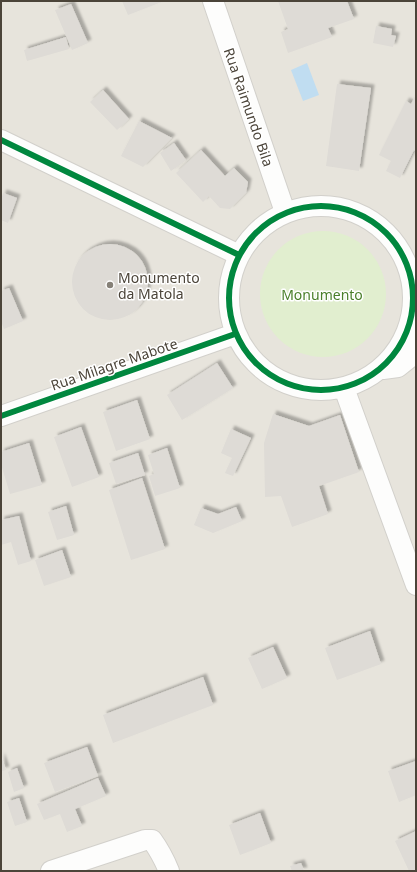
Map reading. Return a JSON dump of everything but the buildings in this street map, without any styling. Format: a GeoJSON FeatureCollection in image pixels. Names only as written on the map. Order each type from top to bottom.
{"type":"FeatureCollection","features":[{"type":"Feature","properties":{"kind":"street","name":"Rua Raimundo Bila"},"geometry":{"type":"LineString","coordinates":[[213,1],[285,212]]}},
{"type":"Feature","properties":{"kind":"street"},"geometry":{"type":"LineString","coordinates":[[1,140],[239,255]]}},
{"type":"Feature","properties":{"kind":"street"},"geometry":{"type":"LineString","coordinates":[[310,206],[336,206],[361,214],[383,229],[400,249],[413,273],[415,306],[403,340],[393,356],[379,370],[363,381],[344,388],[318,391],[292,386],[268,375],[249,357],[235,334],[229,308],[230,281],[239,255],[258,230],[285,212],[310,206]]}},
{"type":"Feature","properties":{"kind":"street","name":"Rua Milagre Mabote"},"geometry":{"type":"LineString","coordinates":[[1,416],[235,334]]}},
{"type":"Feature","properties":{"kind":"street"},"geometry":{"type":"LineString","coordinates":[[379,370],[398,367],[413,355],[416,348]]}},
{"type":"Feature","properties":{"kind":"street"},"geometry":{"type":"LineString","coordinates":[[344,388],[416,585]]}},
{"type":"Feature","properties":{"kind":"street"},"geometry":{"type":"LineString","coordinates":[[51,871],[145,840],[152,840],[156,845],[162,854],[169,871]]}},
{"type":"Feature","properties":{"kind":"shaded area"},"geometry":{"type":"Polygon","coordinates":[[[1,1],[416,1],[416,871],[1,871],[1,1]]]}},
{"type":"Feature","properties":{"kind":"green space","name":"Monumento"},"geometry":{"type":"Polygon","coordinates":[[[323,231],[335,232],[347,236],[363,245],[372,254],[381,270],[385,282],[385,306],[381,318],[372,334],[363,343],[347,352],[335,356],[323,357],[311,356],[299,352],[283,343],[274,334],[265,318],[261,306],[260,294],[261,282],[265,270],[274,254],[283,245],[299,236],[311,232],[323,231]]]}},
{"type":"Feature","properties":{"kind":"water"},"geometry":{"type":"Polygon","coordinates":[[[307,63],[319,95],[303,101],[291,70],[307,63]]]}},
{"type":"Feature","properties":{"kind":"cycle path"},"geometry":{"type":"LineString","coordinates":[[1,140],[239,255]]}},
{"type":"Feature","properties":{"kind":"cycle path"},"geometry":{"type":"LineString","coordinates":[[312,206],[330,206],[348,210],[372,221],[392,239],[398,247],[409,271],[413,289],[413,298],[413,307],[406,333],[398,349],[380,369],[372,375],[348,386],[330,390],[312,390],[294,386],[270,375],[250,357],[244,349],[233,325],[229,307],[229,289],[233,271],[244,247],[262,227],[270,221],[294,210],[312,206]]}},
{"type":"Feature","properties":{"kind":"cycle path"},"geometry":{"type":"LineString","coordinates":[[1,416],[235,334]]}},
{"type":"Feature","properties":{"kind":"place","name":"Monumento da Matola"},"geometry":{"type":"Point","coordinates":[110,285]}}]}
